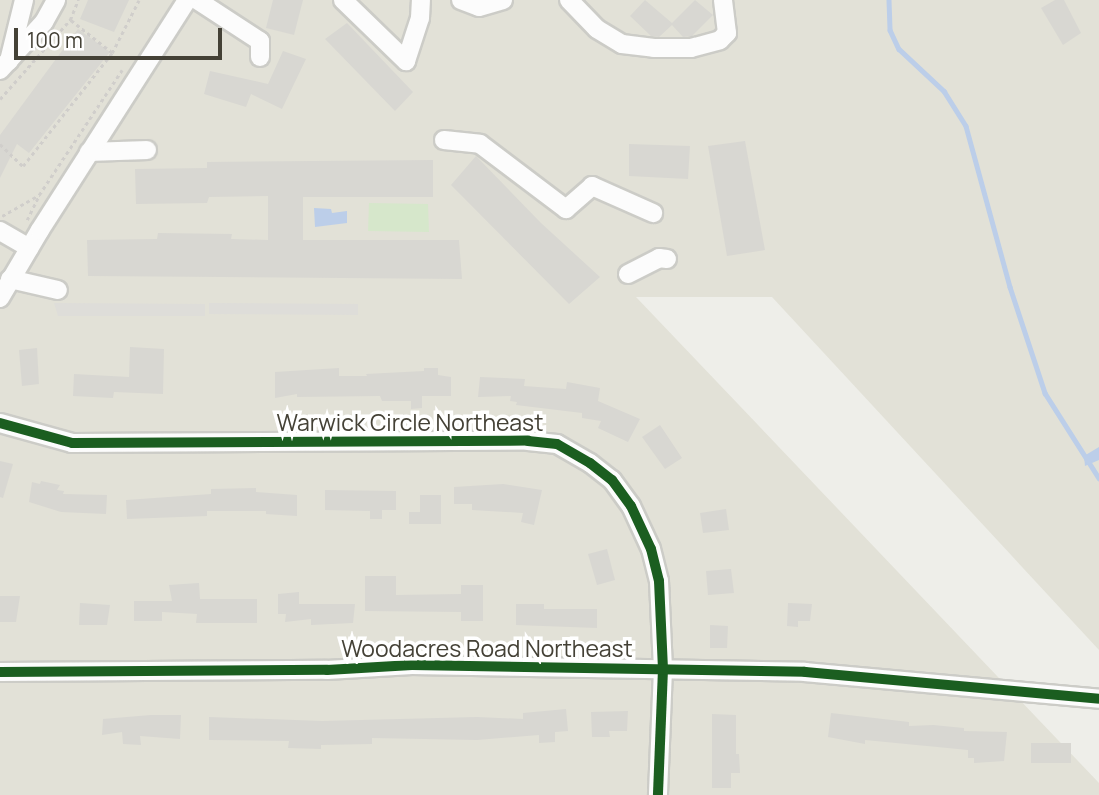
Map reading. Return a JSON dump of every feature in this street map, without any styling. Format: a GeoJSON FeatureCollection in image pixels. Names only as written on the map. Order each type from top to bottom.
{"type":"FeatureCollection","features":[{"type":"Feature","properties":{"kind":"street"},"geometry":{"type":"LineString","coordinates":[[4,67],[24,0]]}},
{"type":"Feature","properties":{"kind":"street"},"geometry":{"type":"LineString","coordinates":[[4,67],[44,22],[56,0]]}},
{"type":"Feature","properties":{"kind":"street"},"geometry":{"type":"LineString","coordinates":[[0,298],[89,152],[187,0]]}},
{"type":"Feature","properties":{"kind":"street"},"geometry":{"type":"LineString","coordinates":[[197,0],[260,41],[260,57]]}},
{"type":"Feature","properties":{"kind":"street"},"geometry":{"type":"LineString","coordinates":[[343,0],[406,61],[420,18],[421,0]]}},
{"type":"Feature","properties":{"kind":"street"},"geometry":{"type":"LineString","coordinates":[[461,0],[479,7],[503,0]]}},
{"type":"Feature","properties":{"kind":"street"},"geometry":{"type":"LineString","coordinates":[[569,0],[597,29],[622,44],[691,48],[720,40],[727,33],[723,0]]}},
{"type":"Feature","properties":{"kind":"street"},"geometry":{"type":"LineString","coordinates":[[443,140],[480,144],[565,209],[592,186],[653,214]]}},
{"type":"Feature","properties":{"kind":"street"},"geometry":{"type":"LineString","coordinates":[[89,152],[147,150]]}},
{"type":"Feature","properties":{"kind":"street"},"geometry":{"type":"LineString","coordinates":[[0,221],[29,248]]}},
{"type":"Feature","properties":{"kind":"street"},"geometry":{"type":"LineString","coordinates":[[628,274],[659,258],[667,259]]}},
{"type":"Feature","properties":{"kind":"street"},"geometry":{"type":"LineString","coordinates":[[10,279],[58,290]]}},
{"type":"Feature","properties":{"kind":"street","name":"Warwick Circle Northeast"},"geometry":{"type":"LineString","coordinates":[[0,423],[72,443],[528,440],[557,444],[590,463],[612,480],[636,516],[651,550],[659,581],[663,669],[658,795]]}},
{"type":"Feature","properties":{"kind":"street","name":"Woodacres Road Northeast"},"geometry":{"type":"LineString","coordinates":[[0,672],[327,670],[412,665],[805,672],[1099,699]]}},
{"type":"Feature","properties":{"kind":"path"},"geometry":{"type":"LineString","coordinates":[[0,99],[70,20],[78,0]]}},
{"type":"Feature","properties":{"kind":"path"},"geometry":{"type":"LineString","coordinates":[[0,144],[23,166],[112,53],[139,0]]}},
{"type":"Feature","properties":{"kind":"path"},"geometry":{"type":"LineString","coordinates":[[70,20],[112,53]]}},
{"type":"Feature","properties":{"kind":"path"},"geometry":{"type":"LineString","coordinates":[[21,226],[123,69]]}},
{"type":"Feature","properties":{"kind":"path"},"geometry":{"type":"LineString","coordinates":[[0,221],[39,195]]}},
{"type":"Feature","properties":{"kind":"shaded area"},"geometry":{"type":"Polygon","coordinates":[[[0,0],[1099,0],[1099,650],[772,297],[636,297],[1099,783],[1099,795],[0,795],[0,0]]]}},
{"type":"Feature","properties":{"kind":"shaded area"},"geometry":{"type":"Polygon","coordinates":[[[54,303],[205,304],[205,316],[58,316],[54,303]]]}},
{"type":"Feature","properties":{"kind":"shaded area"},"geometry":{"type":"Polygon","coordinates":[[[209,303],[358,304],[358,315],[209,314],[209,303]]]}},
{"type":"Feature","properties":{"kind":"green space"},"geometry":{"type":"Polygon","coordinates":[[[369,203],[428,204],[429,232],[368,231],[369,203]]]}},
{"type":"Feature","properties":{"kind":"water"},"geometry":{"type":"Polygon","coordinates":[[[314,208],[331,209],[332,213],[347,211],[347,223],[315,227],[314,208]]]}},
{"type":"Feature","properties":{"kind":"water"},"geometry":{"type":"Polygon","coordinates":[[[1099,447],[1099,460],[1085,466],[1084,456],[1099,447]]]}},
{"type":"Feature","properties":{"kind":"building"},"geometry":{"type":"Polygon","coordinates":[[[88,0],[129,0],[114,32],[80,19],[88,0]]]}},
{"type":"Feature","properties":{"kind":"building"},"geometry":{"type":"Polygon","coordinates":[[[273,0],[303,0],[294,35],[266,28],[273,0]]]}},
{"type":"Feature","properties":{"kind":"building"},"geometry":{"type":"Polygon","coordinates":[[[645,0],[672,23],[695,0],[713,15],[692,36],[683,37],[672,25],[659,37],[651,36],[630,16],[645,0]]]}},
{"type":"Feature","properties":{"kind":"building"},"geometry":{"type":"Polygon","coordinates":[[[1055,0],[1064,0],[1081,33],[1063,45],[1041,8],[1055,0]]]}},
{"type":"Feature","properties":{"kind":"building"},"geometry":{"type":"Polygon","coordinates":[[[347,23],[413,92],[395,111],[325,39],[347,23]]]}},
{"type":"Feature","properties":{"kind":"building"},"geometry":{"type":"Polygon","coordinates":[[[78,29],[110,52],[29,153],[17,144],[0,178],[0,135],[78,29]]]}},
{"type":"Feature","properties":{"kind":"building"},"geometry":{"type":"Polygon","coordinates":[[[283,51],[306,59],[282,109],[251,94],[246,107],[204,94],[210,71],[268,84],[283,51]]]}},
{"type":"Feature","properties":{"kind":"building"},"geometry":{"type":"Polygon","coordinates":[[[745,141],[765,250],[727,256],[708,146],[745,141]]]}},
{"type":"Feature","properties":{"kind":"building"},"geometry":{"type":"Polygon","coordinates":[[[629,144],[690,146],[688,179],[629,176],[629,144]]]}},
{"type":"Feature","properties":{"kind":"building"},"geometry":{"type":"Polygon","coordinates":[[[476,156],[541,223],[600,277],[569,304],[451,185],[476,156]]]}},
{"type":"Feature","properties":{"kind":"building"},"geometry":{"type":"Polygon","coordinates":[[[433,160],[433,197],[303,197],[303,240],[459,240],[462,279],[88,276],[87,240],[157,239],[158,233],[232,234],[231,239],[268,240],[268,196],[209,197],[207,203],[136,204],[135,169],[207,168],[207,162],[433,160]]]}},
{"type":"Feature","properties":{"kind":"building"},"geometry":{"type":"Polygon","coordinates":[[[130,347],[164,349],[163,394],[114,392],[113,398],[73,396],[74,374],[129,377],[130,347]]]}},
{"type":"Feature","properties":{"kind":"building"},"geometry":{"type":"Polygon","coordinates":[[[37,348],[39,384],[22,386],[19,350],[37,348]]]}},
{"type":"Feature","properties":{"kind":"building"},"geometry":{"type":"Polygon","coordinates":[[[339,368],[339,376],[367,376],[366,374],[438,368],[438,375],[451,377],[451,396],[422,396],[422,408],[411,409],[411,401],[382,401],[380,396],[297,397],[297,394],[275,398],[275,372],[339,368]]]}},
{"type":"Feature","properties":{"kind":"building"},"geometry":{"type":"Polygon","coordinates":[[[480,377],[525,379],[524,386],[566,389],[567,382],[600,388],[598,401],[640,419],[628,442],[598,428],[601,421],[582,418],[582,413],[516,405],[517,402],[510,401],[511,396],[478,397],[480,377]]]}},
{"type":"Feature","properties":{"kind":"building"},"geometry":{"type":"Polygon","coordinates":[[[660,425],[682,458],[665,469],[642,437],[660,425]]]}},
{"type":"Feature","properties":{"kind":"building"},"geometry":{"type":"Polygon","coordinates":[[[0,461],[13,464],[3,498],[0,497],[0,461]]]}},
{"type":"Feature","properties":{"kind":"building"},"geometry":{"type":"Polygon","coordinates":[[[41,481],[60,485],[57,490],[64,491],[63,494],[107,495],[106,514],[61,512],[29,502],[32,482],[40,484],[41,481]]]}},
{"type":"Feature","properties":{"kind":"building"},"geometry":{"type":"Polygon","coordinates":[[[503,484],[542,490],[534,525],[521,522],[523,513],[472,510],[472,504],[454,504],[454,487],[503,484]]]}},
{"type":"Feature","properties":{"kind":"building"},"geometry":{"type":"Polygon","coordinates":[[[256,488],[256,492],[297,495],[297,516],[266,514],[266,511],[207,511],[207,516],[127,519],[126,500],[211,494],[211,489],[256,488]]]}},
{"type":"Feature","properties":{"kind":"building"},"geometry":{"type":"Polygon","coordinates":[[[325,490],[396,491],[396,510],[382,510],[382,519],[370,519],[370,511],[325,510],[325,490]]]}},
{"type":"Feature","properties":{"kind":"building"},"geometry":{"type":"Polygon","coordinates":[[[420,495],[441,495],[441,524],[409,524],[409,512],[420,512],[420,495]]]}},
{"type":"Feature","properties":{"kind":"building"},"geometry":{"type":"Polygon","coordinates":[[[726,509],[729,530],[703,533],[700,513],[726,509]]]}},
{"type":"Feature","properties":{"kind":"building"},"geometry":{"type":"Polygon","coordinates":[[[607,549],[615,580],[597,585],[588,554],[607,549]]]}},
{"type":"Feature","properties":{"kind":"building"},"geometry":{"type":"Polygon","coordinates":[[[731,569],[734,593],[708,595],[706,571],[731,569]]]}},
{"type":"Feature","properties":{"kind":"building"},"geometry":{"type":"Polygon","coordinates":[[[365,576],[396,576],[396,595],[461,594],[461,585],[483,585],[483,621],[461,621],[461,612],[365,611],[365,576]]]}},
{"type":"Feature","properties":{"kind":"building"},"geometry":{"type":"Polygon","coordinates":[[[199,583],[200,599],[257,599],[257,623],[196,623],[197,614],[162,612],[162,621],[134,621],[134,601],[172,601],[169,585],[199,583]]]}},
{"type":"Feature","properties":{"kind":"building"},"geometry":{"type":"Polygon","coordinates":[[[299,592],[299,604],[355,604],[353,623],[311,625],[311,619],[285,622],[286,614],[278,614],[278,594],[299,592]]]}},
{"type":"Feature","properties":{"kind":"building"},"geometry":{"type":"Polygon","coordinates":[[[0,596],[20,596],[16,622],[0,622],[0,596]]]}},
{"type":"Feature","properties":{"kind":"building"},"geometry":{"type":"Polygon","coordinates":[[[80,603],[110,605],[107,625],[79,625],[80,603]]]}},
{"type":"Feature","properties":{"kind":"building"},"geometry":{"type":"Polygon","coordinates":[[[788,603],[812,604],[810,621],[798,621],[798,627],[787,626],[788,603]]]}},
{"type":"Feature","properties":{"kind":"building"},"geometry":{"type":"Polygon","coordinates":[[[516,604],[544,604],[544,609],[597,609],[597,628],[516,625],[516,604]]]}},
{"type":"Feature","properties":{"kind":"building"},"geometry":{"type":"Polygon","coordinates":[[[710,625],[728,626],[727,648],[710,648],[710,625]]]}},
{"type":"Feature","properties":{"kind":"building"},"geometry":{"type":"Polygon","coordinates":[[[566,709],[568,731],[555,732],[555,742],[539,743],[539,735],[477,740],[372,738],[372,744],[321,745],[321,749],[288,748],[289,741],[209,740],[209,717],[322,721],[477,717],[523,719],[523,713],[566,709]]]}},
{"type":"Feature","properties":{"kind":"building"},"geometry":{"type":"Polygon","coordinates":[[[628,711],[627,731],[609,731],[610,737],[592,737],[591,712],[628,711]]]}},
{"type":"Feature","properties":{"kind":"building"},"geometry":{"type":"Polygon","coordinates":[[[831,713],[909,722],[909,726],[933,725],[964,728],[964,731],[1007,732],[1004,761],[974,763],[974,758],[968,758],[968,750],[865,740],[865,744],[828,737],[831,713]]]}},
{"type":"Feature","properties":{"kind":"building"},"geometry":{"type":"Polygon","coordinates":[[[712,714],[736,715],[736,754],[739,754],[740,773],[731,773],[731,788],[712,788],[712,714]]]}},
{"type":"Feature","properties":{"kind":"building"},"geometry":{"type":"Polygon","coordinates":[[[181,715],[180,739],[140,736],[141,745],[123,744],[122,732],[102,735],[103,719],[181,715]]]}},
{"type":"Feature","properties":{"kind":"building"},"geometry":{"type":"Polygon","coordinates":[[[1031,743],[1071,743],[1071,763],[1031,763],[1031,743]]]}},
{"type":"Feature","properties":{"kind":"waterway"},"geometry":{"type":"LineString","coordinates":[[889,0],[890,30],[899,49],[944,91],[966,126],[1010,287],[1045,393],[1099,478]]}},
{"type":"Feature","properties":{"kind":"cycle path"},"geometry":{"type":"LineString","coordinates":[[0,423],[72,443],[528,441],[557,444],[590,463],[612,480],[631,506],[651,549],[659,581],[663,669],[658,795]]}},
{"type":"Feature","properties":{"kind":"cycle path"},"geometry":{"type":"LineString","coordinates":[[0,672],[327,670],[412,665],[805,672],[1099,699]]}}]}
